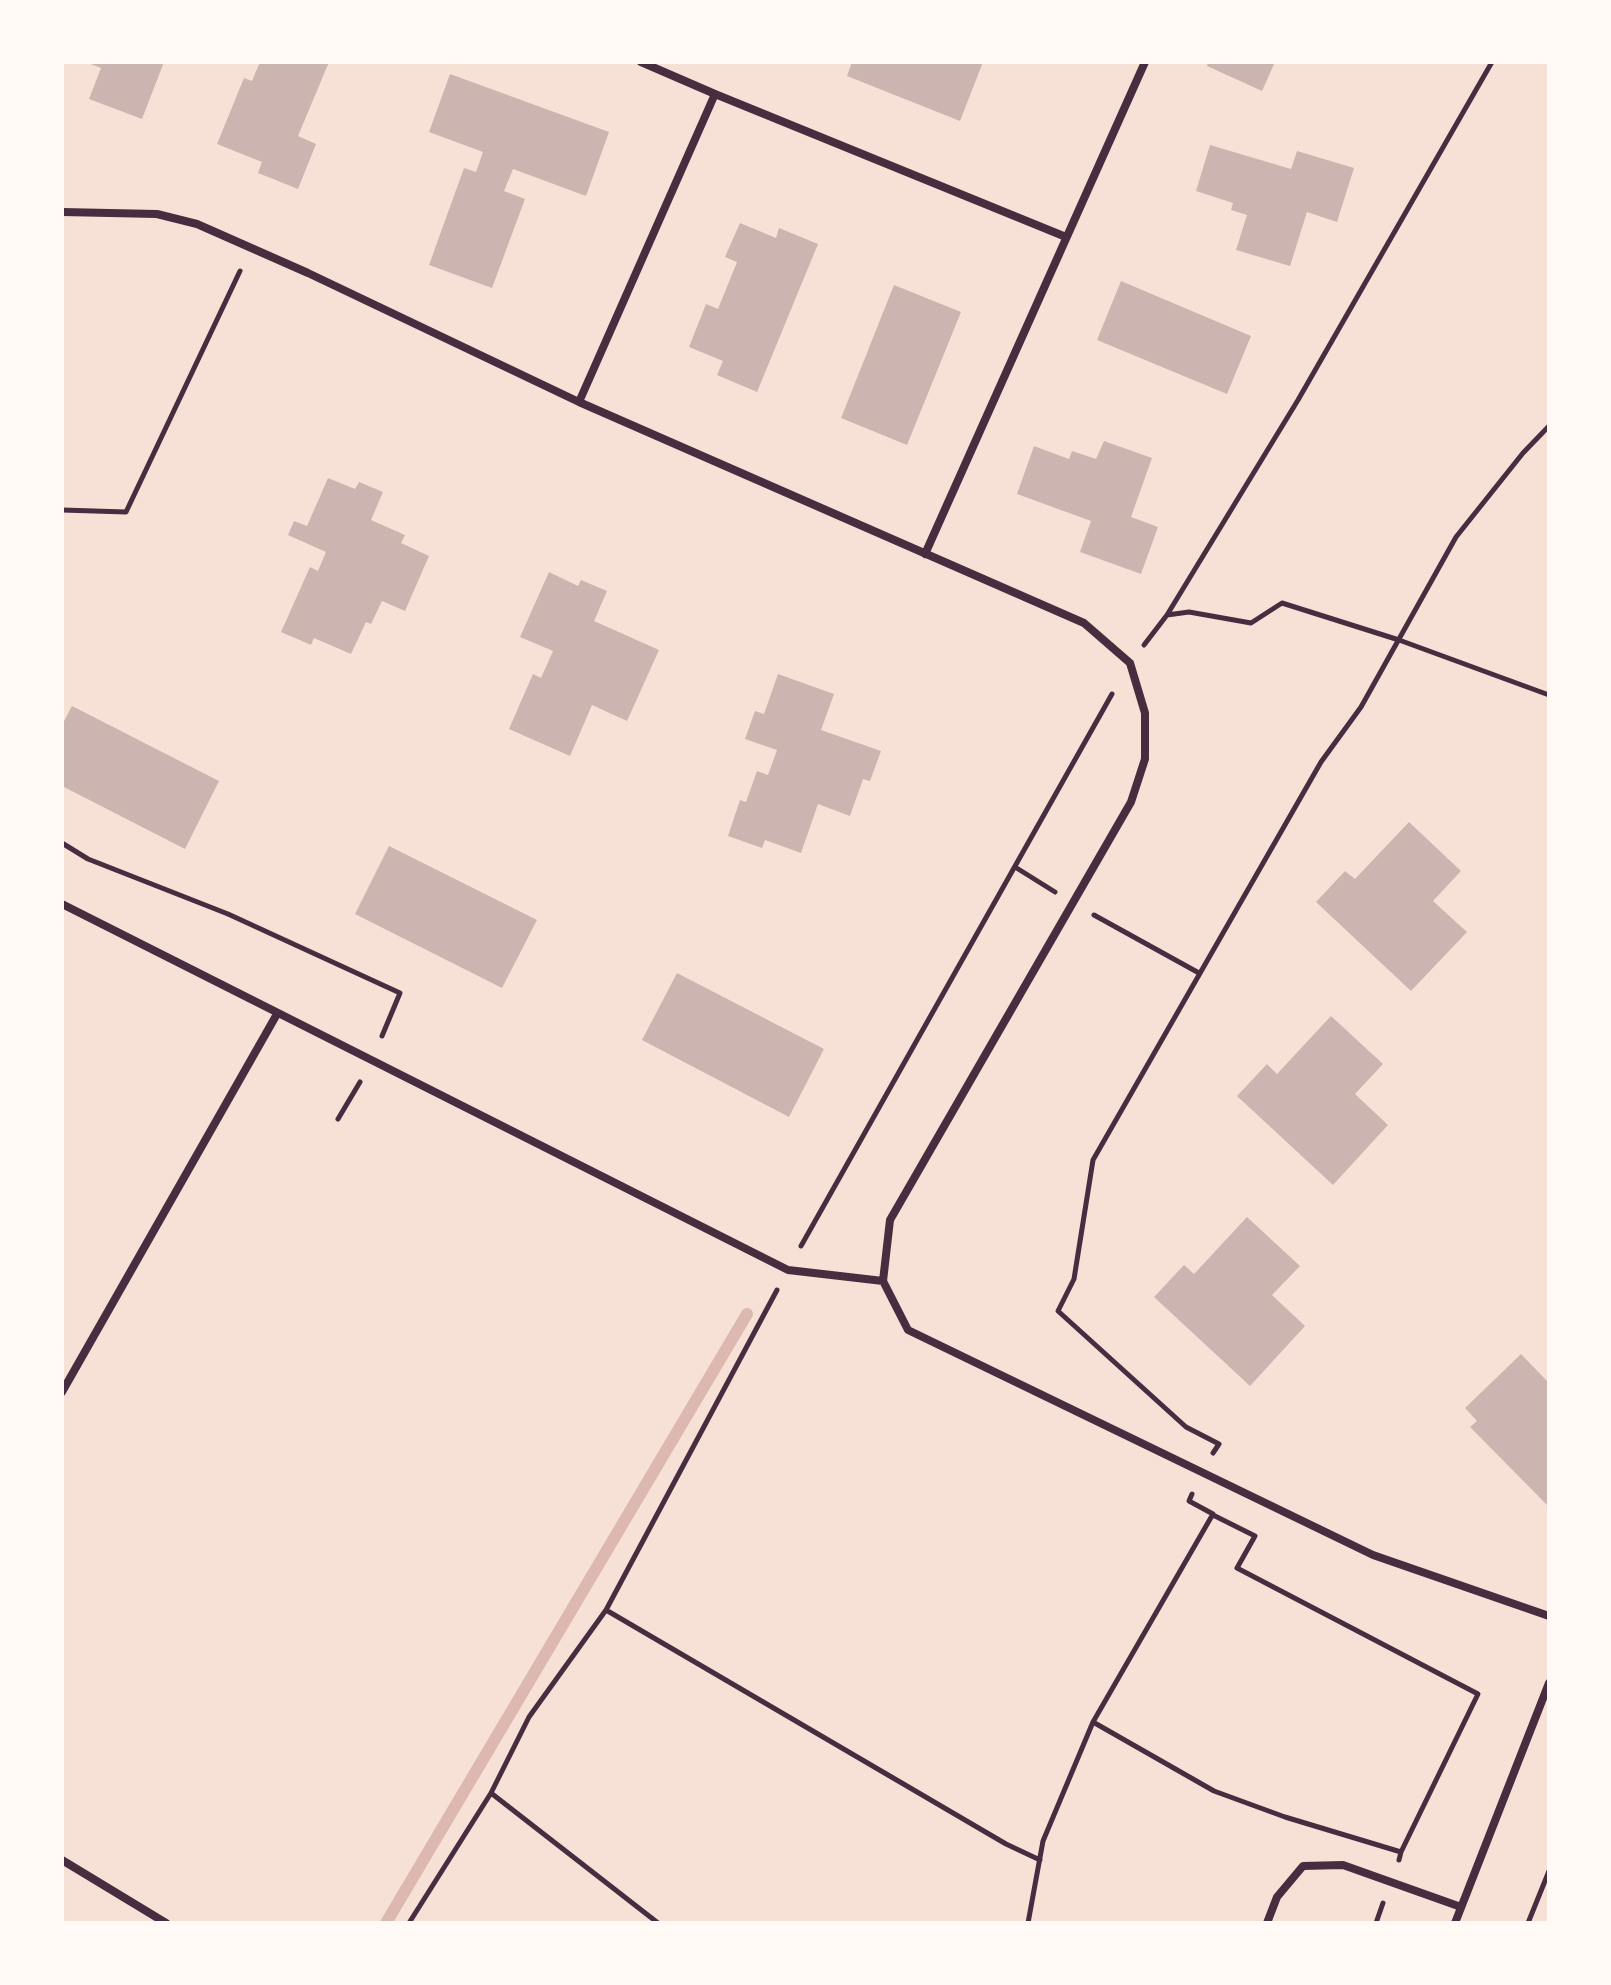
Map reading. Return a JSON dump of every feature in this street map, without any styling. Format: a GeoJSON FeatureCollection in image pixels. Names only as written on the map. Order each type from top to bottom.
{"type":"FeatureCollection","features":[{"type":"Feature","properties":{"kind":"street"},"geometry":{"type":"LineString","coordinates":[[641,62],[1066,237]]}},
{"type":"Feature","properties":{"kind":"street"},"geometry":{"type":"LineString","coordinates":[[925,554],[1145,62]]}},
{"type":"Feature","properties":{"kind":"street"},"geometry":{"type":"LineString","coordinates":[[579,402],[715,94]]}},
{"type":"Feature","properties":{"kind":"street"},"geometry":{"type":"LineString","coordinates":[[62,212],[157,214],[197,224],[579,402],[1084,623],[1130,663],[1145,713],[1145,759],[1131,802],[890,1220],[883,1281],[908,1330],[1373,1555],[1549,1616]]}},
{"type":"Feature","properties":{"kind":"street"},"geometry":{"type":"LineString","coordinates":[[62,904],[788,1270],[883,1281]]}},
{"type":"Feature","properties":{"kind":"street"},"geometry":{"type":"LineString","coordinates":[[62,1392],[277,1014]]}},
{"type":"Feature","properties":{"kind":"street"},"geometry":{"type":"LineString","coordinates":[[1455,1923],[1549,1683]]}},
{"type":"Feature","properties":{"kind":"street"},"geometry":{"type":"LineString","coordinates":[[62,1860],[166,1923]]}},
{"type":"Feature","properties":{"kind":"street"},"geometry":{"type":"LineString","coordinates":[[1267,1923],[1277,1897],[1303,1866],[1343,1865],[1461,1907]]}},
{"type":"Feature","properties":{"kind":"path"},"geometry":{"type":"LineString","coordinates":[[409,1923],[491,1793],[529,1717],[606,1610],[788,1270],[1130,663],[1167,615],[1298,400],[1492,62]]}},
{"type":"Feature","properties":{"kind":"path"},"geometry":{"type":"LineString","coordinates":[[62,510],[126,512],[251,248]]}},
{"type":"Feature","properties":{"kind":"path"},"geometry":{"type":"LineString","coordinates":[[1376,1923],[1401,1852],[1478,1694],[1237,1568],[1255,1536],[1189,1501],[1201,1471],[1219,1444],[1186,1427],[1058,1311],[1074,1279],[1093,1160],[1321,762],[1361,707],[1456,537],[1523,453],[1549,426]]}},
{"type":"Feature","properties":{"kind":"path"},"geometry":{"type":"LineString","coordinates":[[1167,615],[1189,612],[1251,623],[1282,603],[1399,640],[1549,695]]}},
{"type":"Feature","properties":{"kind":"path"},"geometry":{"type":"LineString","coordinates":[[62,843],[88,859],[228,914],[400,993],[382,1036]]}},
{"type":"Feature","properties":{"kind":"path"},"geometry":{"type":"LineString","coordinates":[[1015,867],[1073,904],[1199,973]]}},
{"type":"Feature","properties":{"kind":"path"},"geometry":{"type":"LineString","coordinates":[[338,1119],[360,1082]]}},
{"type":"Feature","properties":{"kind":"path"},"geometry":{"type":"LineString","coordinates":[[1028,1923],[1043,1841],[1093,1722],[1213,1514]]}},
{"type":"Feature","properties":{"kind":"path"},"geometry":{"type":"LineString","coordinates":[[606,1610],[1006,1844],[1040,1860]]}},
{"type":"Feature","properties":{"kind":"path"},"geometry":{"type":"LineString","coordinates":[[1093,1722],[1214,1791],[1285,1817],[1401,1852]]}},
{"type":"Feature","properties":{"kind":"path"},"geometry":{"type":"LineString","coordinates":[[491,1793],[658,1923]]}},
{"type":"Feature","properties":{"kind":"path"},"geometry":{"type":"LineString","coordinates":[[1528,1923],[1549,1871]]}},
{"type":"Feature","properties":{"kind":"building"},"geometry":{"type":"Polygon","coordinates":[[[85,62],[164,62],[142,119],[89,99],[101,68],[85,62]]]}},
{"type":"Feature","properties":{"kind":"building"},"geometry":{"type":"Polygon","coordinates":[[[260,62],[329,62],[298,136],[316,144],[298,189],[258,173],[262,162],[217,144],[244,78],[252,81],[260,62]]]}},
{"type":"Feature","properties":{"kind":"building"},"geometry":{"type":"Polygon","coordinates":[[[852,62],[983,62],[960,121],[847,76],[852,62]]]}},
{"type":"Feature","properties":{"kind":"building"},"geometry":{"type":"Polygon","coordinates":[[[1208,62],[1275,62],[1262,91],[1207,66],[1208,62]]]}},
{"type":"Feature","properties":{"kind":"building"},"geometry":{"type":"Polygon","coordinates":[[[450,74],[609,132],[586,196],[513,169],[504,191],[525,199],[492,288],[429,265],[464,168],[476,172],[483,152],[429,132],[450,74]]]}},
{"type":"Feature","properties":{"kind":"building"},"geometry":{"type":"Polygon","coordinates":[[[1210,145],[1291,169],[1297,151],[1354,168],[1337,222],[1307,212],[1290,266],[1236,250],[1247,215],[1231,210],[1233,203],[1196,191],[1210,145]]]}},
{"type":"Feature","properties":{"kind":"building"},"geometry":{"type":"Polygon","coordinates":[[[740,223],[776,238],[779,228],[818,244],[757,392],[717,375],[723,361],[689,347],[706,304],[718,309],[737,262],[725,257],[740,223]]]}},
{"type":"Feature","properties":{"kind":"building"},"geometry":{"type":"Polygon","coordinates":[[[1121,281],[1251,336],[1227,394],[1097,340],[1121,281]]]}},
{"type":"Feature","properties":{"kind":"building"},"geometry":{"type":"Polygon","coordinates":[[[894,285],[961,312],[907,445],[841,418],[894,285]]]}},
{"type":"Feature","properties":{"kind":"building"},"geometry":{"type":"Polygon","coordinates":[[[1104,441],[1152,458],[1131,517],[1158,527],[1141,574],[1080,552],[1091,521],[1017,494],[1034,446],[1069,459],[1072,451],[1096,459],[1104,441]]]}},
{"type":"Feature","properties":{"kind":"building"},"geometry":{"type":"Polygon","coordinates":[[[328,478],[355,489],[359,482],[383,492],[371,520],[405,535],[401,543],[429,556],[405,611],[382,601],[371,624],[366,622],[351,654],[314,638],[311,645],[281,632],[310,567],[318,571],[326,552],[288,535],[294,521],[307,526],[328,478]]]}},
{"type":"Feature","properties":{"kind":"building"},"geometry":{"type":"Polygon","coordinates":[[[549,572],[578,586],[581,580],[607,591],[594,621],[659,650],[627,721],[592,705],[570,756],[509,729],[533,674],[541,678],[553,651],[520,637],[549,572]]]}},
{"type":"Feature","properties":{"kind":"building"},"geometry":{"type":"Polygon","coordinates":[[[778,674],[834,694],[821,730],[881,751],[870,781],[863,779],[850,816],[818,804],[801,853],[765,840],[762,848],[728,836],[740,800],[746,802],[757,771],[768,775],[777,750],[745,739],[755,711],[764,714],[778,674]]]}},
{"type":"Feature","properties":{"kind":"building"},"geometry":{"type":"Polygon","coordinates":[[[72,706],[219,781],[185,849],[62,786],[62,725],[72,706]]]}},
{"type":"Feature","properties":{"kind":"building"},"geometry":{"type":"Polygon","coordinates":[[[1409,822],[1461,871],[1433,901],[1467,932],[1411,991],[1316,902],[1345,871],[1355,879],[1409,822]]]}},
{"type":"Feature","properties":{"kind":"building"},"geometry":{"type":"Polygon","coordinates":[[[389,846],[537,920],[502,988],[355,914],[389,846]]]}},
{"type":"Feature","properties":{"kind":"building"},"geometry":{"type":"Polygon","coordinates":[[[677,973],[824,1049],[789,1117],[642,1040],[677,973]]]}},
{"type":"Feature","properties":{"kind":"building"},"geometry":{"type":"Polygon","coordinates":[[[1331,1016],[1383,1064],[1355,1094],[1388,1125],[1333,1185],[1237,1096],[1267,1064],[1277,1074],[1331,1016]]]}},
{"type":"Feature","properties":{"kind":"building"},"geometry":{"type":"Polygon","coordinates":[[[1247,1217],[1300,1266],[1272,1295],[1305,1326],[1250,1386],[1154,1297],[1184,1265],[1194,1274],[1247,1217]]]}},
{"type":"Feature","properties":{"kind":"building"},"geometry":{"type":"Polygon","coordinates":[[[1521,1354],[1549,1383],[1549,1507],[1470,1427],[1477,1421],[1465,1408],[1521,1354]]]}},
{"type":"Feature","properties":{"kind":"waterway"},"geometry":{"type":"LineString","coordinates":[[386,1923],[747,1314]]}}]}
